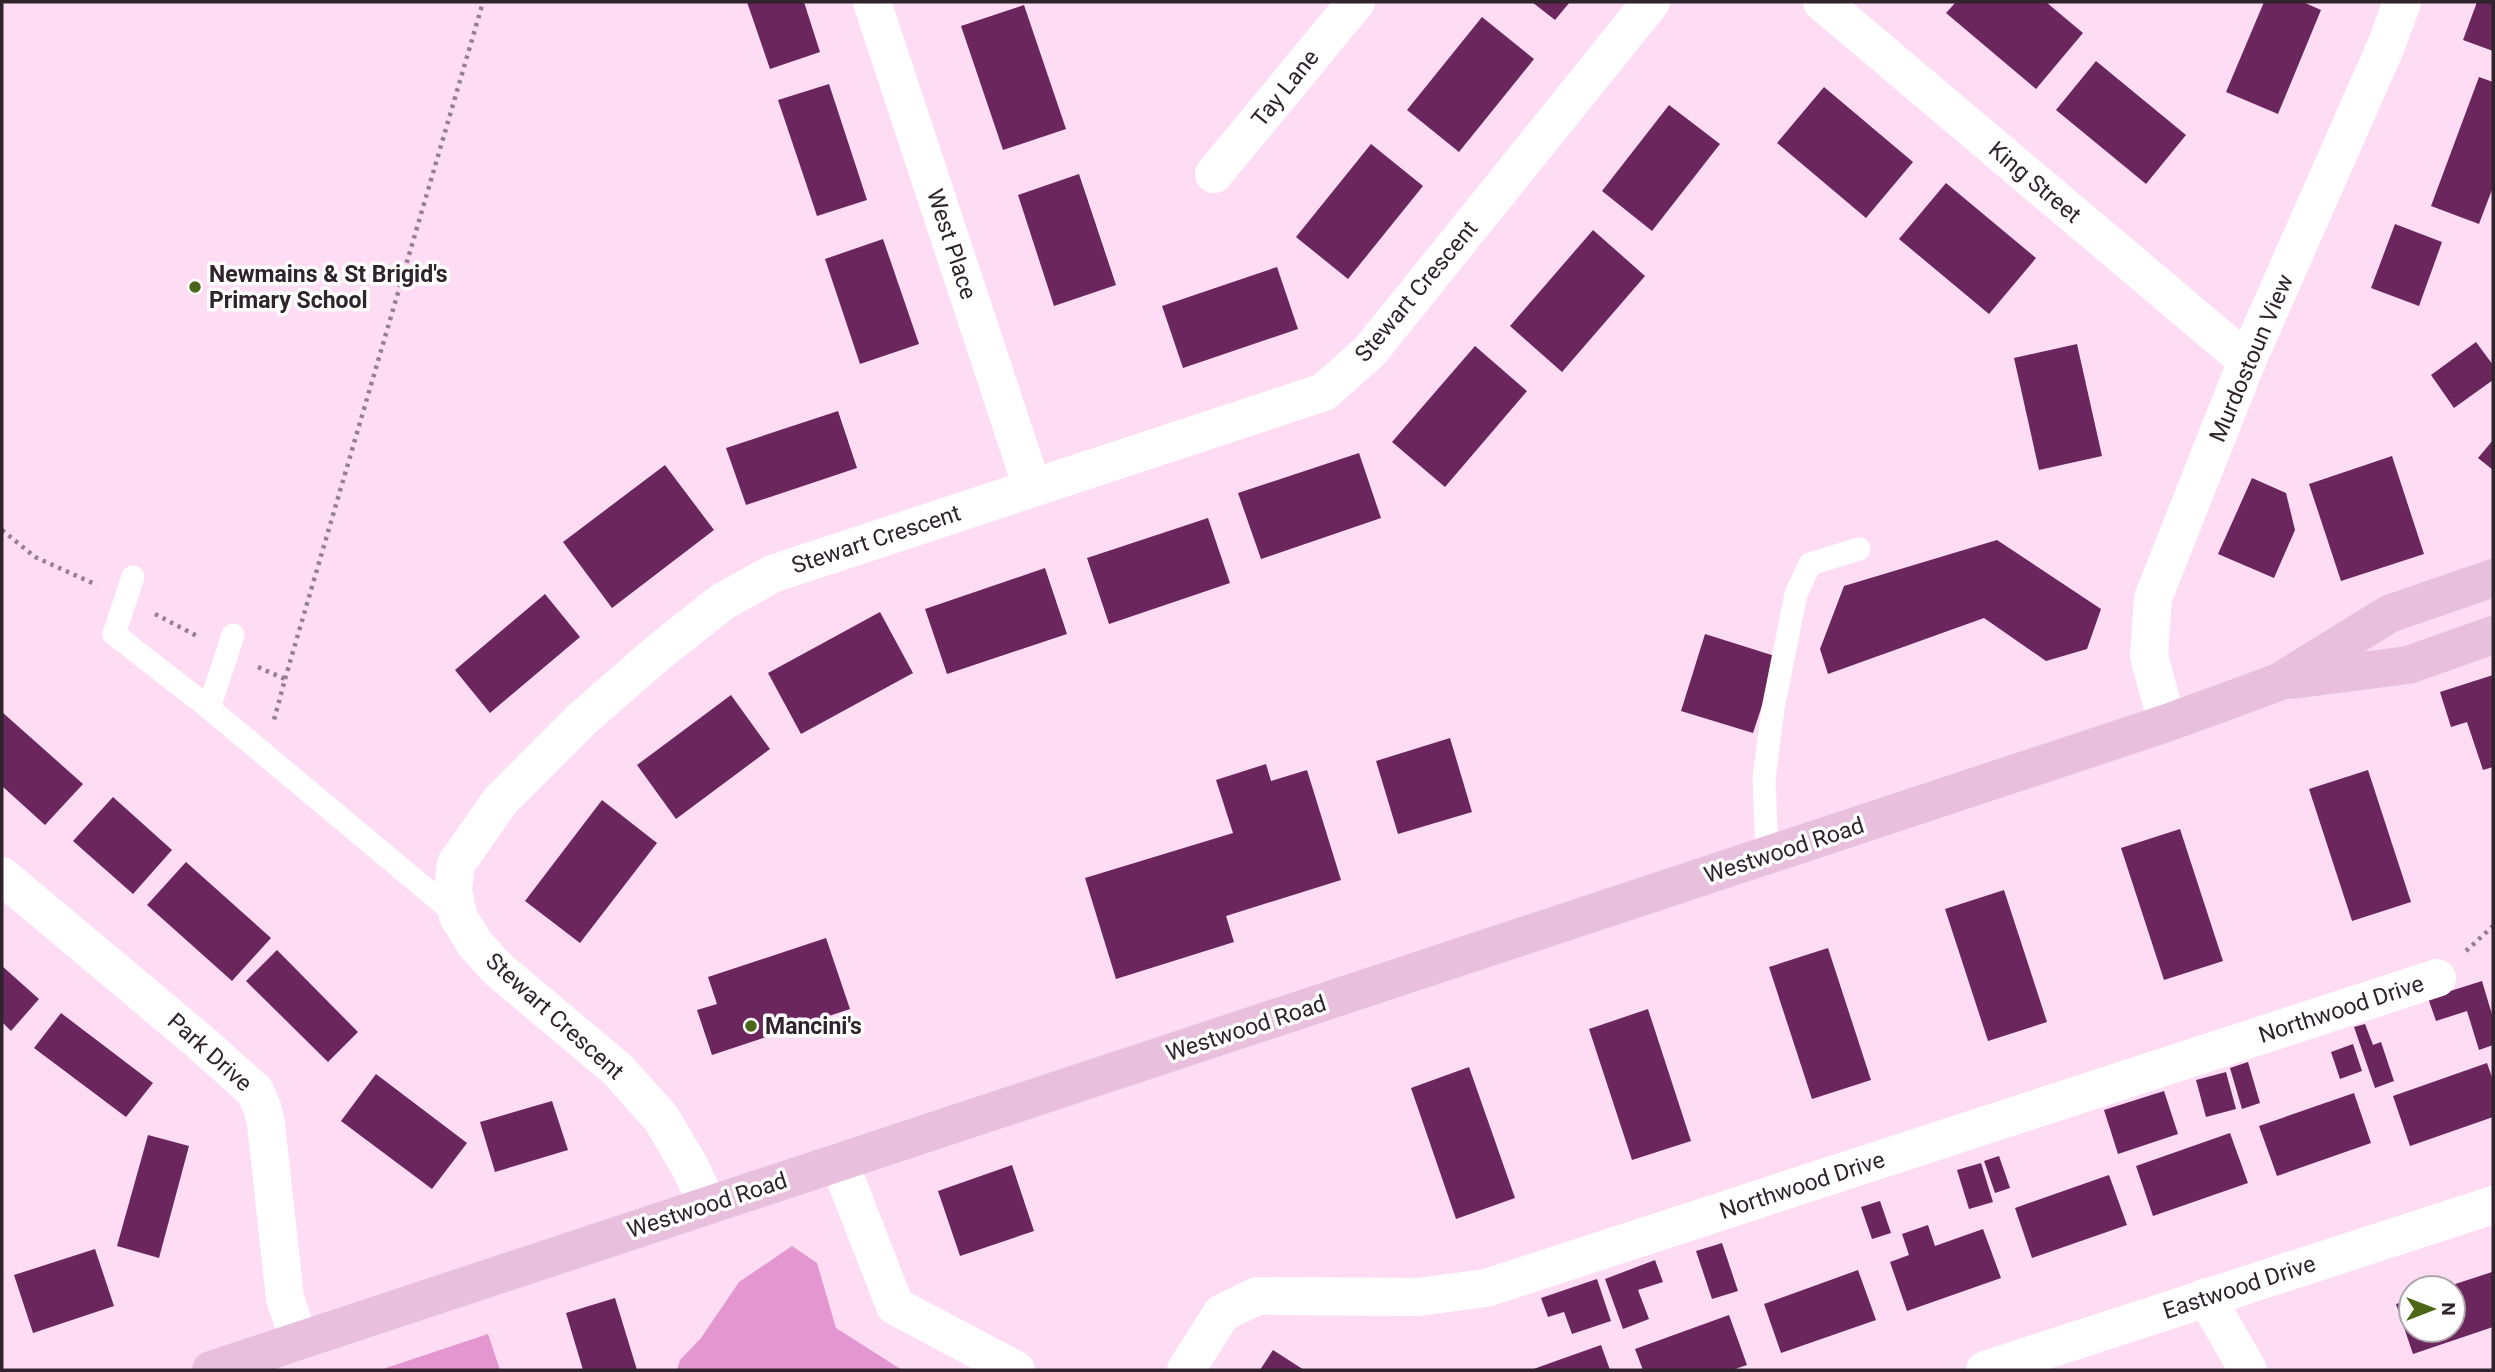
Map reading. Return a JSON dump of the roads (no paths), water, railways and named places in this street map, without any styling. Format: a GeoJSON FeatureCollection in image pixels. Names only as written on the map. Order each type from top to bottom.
{"type":"FeatureCollection","features":[{"type":"Feature","properties":{"kind":"main road","name":"Westwood Road"},"geometry":{"type":"LineString","coordinates":[[211,1370],[2166,723],[2279,682],[2389,614],[2493,578]]}},
{"type":"Feature","properties":{"kind":"main road","name":"Westwood Road"},"geometry":{"type":"LineString","coordinates":[[2279,682],[2408,665],[2493,635]]}},
{"type":"Feature","properties":{"kind":"street","name":"West Place"},"geometry":{"type":"LineString","coordinates":[[872,2],[1031,487]]}},
{"type":"Feature","properties":{"kind":"street","name":"Tay Lane"},"geometry":{"type":"LineString","coordinates":[[1214,174],[1356,2]]}},
{"type":"Feature","properties":{"kind":"street","name":"Stewart Crescent"},"geometry":{"type":"LineString","coordinates":[[708,1205],[690,1167],[661,1118],[618,1070],[498,969],[475,944],[458,916],[453,889],[456,864],[501,800],[583,718],[659,652],[722,602],[772,574],[1324,391],[1370,351],[1651,2]]}},
{"type":"Feature","properties":{"kind":"street","name":"King Street"},"geometry":{"type":"LineString","coordinates":[[1822,2],[2247,361]]}},
{"type":"Feature","properties":{"kind":"street","name":"Murdostoun View"},"geometry":{"type":"LineString","coordinates":[[2166,723],[2149,656],[2153,598],[2247,361],[2386,46],[2402,2]]}},
{"type":"Feature","properties":{"kind":"street","name":"Park Drive"},"geometry":{"type":"LineString","coordinates":[[2,876],[255,1091],[265,1125],[285,1298],[299,1341]]}},
{"type":"Feature","properties":{"kind":"street","name":"Northwood Drive"},"geometry":{"type":"LineString","coordinates":[[1186,1370],[1222,1313],[1257,1296],[1418,1297],[1486,1288],[2437,978]]}},
{"type":"Feature","properties":{"kind":"street"},"geometry":{"type":"LineString","coordinates":[[839,1162],[895,1306],[1016,1370]]}},
{"type":"Feature","properties":{"kind":"street","name":"Eastwood Drive"},"geometry":{"type":"LineString","coordinates":[[1985,1370],[2493,1205]]}},
{"type":"Feature","properties":{"kind":"street"},"geometry":{"type":"LineString","coordinates":[[2206,1297],[2248,1370]]}},
{"type":"Feature","properties":{"kind":"lane"},"geometry":{"type":"LineString","coordinates":[[1767,855],[1765,778],[1773,709],[1796,594],[1810,564],[1859,549]]}},
{"type":"Feature","properties":{"kind":"lane"},"geometry":{"type":"LineString","coordinates":[[134,577],[114,634],[209,708],[458,916]]}},
{"type":"Feature","properties":{"kind":"lane"},"geometry":{"type":"LineString","coordinates":[[209,708],[230,644]]}},
{"type":"Feature","properties":{"kind":"place","name":"Newmains & St Brigid's Primary School"},"geometry":{"type":"Point","coordinates":[195,287]}},
{"type":"Feature","properties":{"kind":"place","name":"Mancini's"},"geometry":{"type":"Point","coordinates":[751,1026]}}]}
